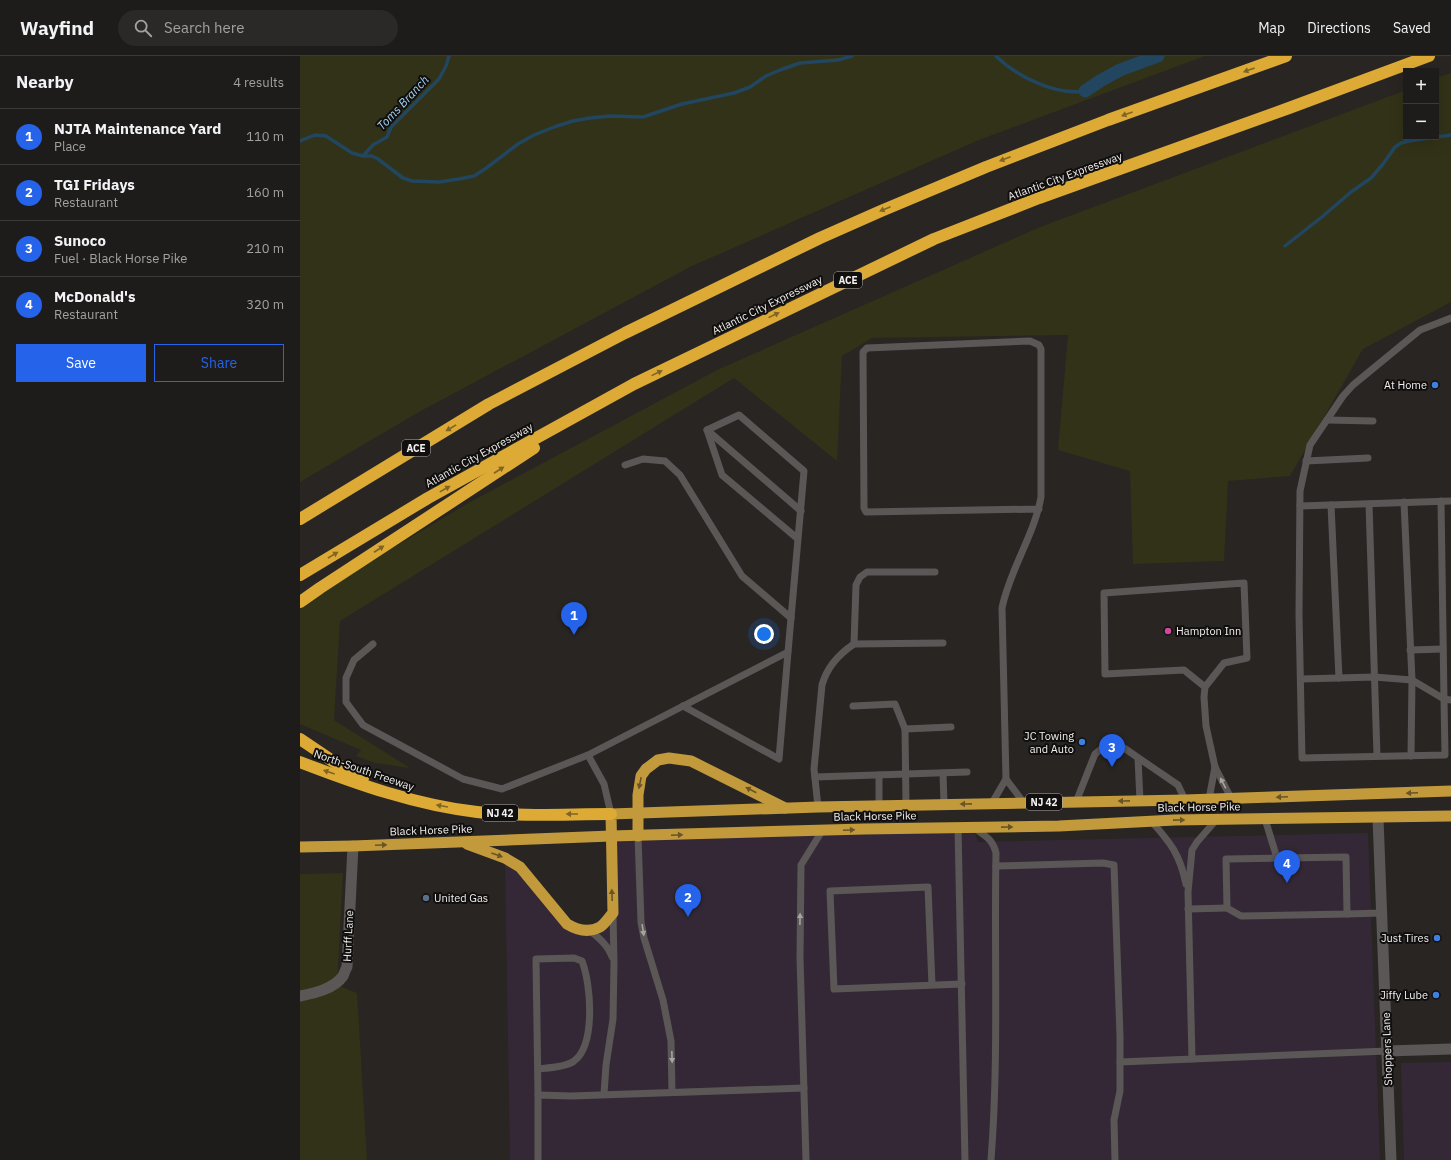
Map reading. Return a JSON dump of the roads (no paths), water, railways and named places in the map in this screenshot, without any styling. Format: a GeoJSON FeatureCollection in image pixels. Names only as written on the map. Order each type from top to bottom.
{"type":"FeatureCollection","features":[{"type":"Feature","properties":{"kind":"highway","name":"ACE"},"geometry":{"type":"LineString","coordinates":[[300,519],[489,404],[673,309],[820,238],[881,210],[986,167],[1286,56]]}},
{"type":"Feature","properties":{"kind":"highway","name":"Atlantic City Expressway"},"geometry":{"type":"LineString","coordinates":[[300,576],[428,498],[634,384],[934,239],[1039,198],[1429,56]]}},
{"type":"Feature","properties":{"kind":"highway"},"geometry":{"type":"LineString","coordinates":[[300,602],[461,495],[634,384]]}},
{"type":"Feature","properties":{"kind":"highway"},"geometry":{"type":"LineString","coordinates":[[300,513],[348,490]]}},
{"type":"Feature","properties":{"kind":"highway"},"geometry":{"type":"LineString","coordinates":[[300,739],[340,766],[392,795]]}},
{"type":"Feature","properties":{"kind":"highway"},"geometry":{"type":"LineString","coordinates":[[638,836],[638,795],[641,776],[646,769],[658,760],[669,758],[691,761],[785,808]]}},
{"type":"Feature","properties":{"kind":"highway","name":"North-South Freeway"},"geometry":{"type":"LineString","coordinates":[[300,762],[392,795],[425,803],[477,812],[611,814]]}},
{"type":"Feature","properties":{"kind":"highway","name":"Black Horse Pike"},"geometry":{"type":"LineString","coordinates":[[611,814],[818,807],[1185,800],[1451,791]]}},
{"type":"Feature","properties":{"kind":"highway"},"geometry":{"type":"LineString","coordinates":[[461,842],[505,858],[520,867],[567,924],[575,929],[589,930],[601,927],[613,913],[611,814]]}},
{"type":"Feature","properties":{"kind":"highway","name":"Black Horse Pike"},"geometry":{"type":"LineString","coordinates":[[300,847],[611,836],[1059,826],[1217,819],[1451,816]]}},
{"type":"Feature","properties":{"kind":"street","name":"Shoppers Lane"},"geometry":{"type":"LineString","coordinates":[[1378,818],[1391,1160]]}},
{"type":"Feature","properties":{"kind":"street","name":"Hurff Lane"},"geometry":{"type":"LineString","coordinates":[[300,996],[327,988],[335,984],[343,977],[346,968],[353,846]]}},
{"type":"Feature","properties":{"kind":"street"},"geometry":{"type":"LineString","coordinates":[[1387,1051],[1451,1049]]}},
{"type":"Feature","properties":{"kind":"lane"},"geometry":{"type":"LineString","coordinates":[[1441,501],[1443,649],[1447,700],[1445,755],[1302,758],[1302,679],[1299,614],[1300,491],[1310,445],[1343,396],[1353,385],[1420,330],[1451,318]]}},
{"type":"Feature","properties":{"kind":"lane"},"geometry":{"type":"LineString","coordinates":[[992,803],[1006,779],[1002,608],[1006,591],[1035,522],[1039,509],[1041,498],[1041,350],[1039,345],[1030,342],[867,348],[862,352],[864,508],[866,512],[1039,509]]}},
{"type":"Feature","properties":{"kind":"lane"},"geometry":{"type":"LineString","coordinates":[[683,706],[779,759],[804,471],[739,415],[707,430]]}},
{"type":"Feature","properties":{"kind":"lane"},"geometry":{"type":"LineString","coordinates":[[1327,420],[1373,421]]}},
{"type":"Feature","properties":{"kind":"lane"},"geometry":{"type":"LineString","coordinates":[[707,430],[801,511]]}},
{"type":"Feature","properties":{"kind":"lane"},"geometry":{"type":"LineString","coordinates":[[707,430],[722,475],[798,539]]}},
{"type":"Feature","properties":{"kind":"lane"},"geometry":{"type":"LineString","coordinates":[[1306,461],[1368,458]]}},
{"type":"Feature","properties":{"kind":"lane"},"geometry":{"type":"LineString","coordinates":[[625,465],[643,459],[665,461],[680,475],[742,576],[791,618]]}},
{"type":"Feature","properties":{"kind":"lane"},"geometry":{"type":"LineString","coordinates":[[1300,506],[1451,501]]}},
{"type":"Feature","properties":{"kind":"lane"},"geometry":{"type":"LineString","coordinates":[[1404,502],[1412,680],[1411,756]]}},
{"type":"Feature","properties":{"kind":"lane"},"geometry":{"type":"LineString","coordinates":[[1369,504],[1377,756]]}},
{"type":"Feature","properties":{"kind":"lane"},"geometry":{"type":"LineString","coordinates":[[1331,505],[1339,678]]}},
{"type":"Feature","properties":{"kind":"lane"},"geometry":{"type":"LineString","coordinates":[[854,644],[856,585],[860,577],[867,572],[935,572]]}},
{"type":"Feature","properties":{"kind":"lane"},"geometry":{"type":"LineString","coordinates":[[1206,687],[1184,670],[1105,674],[1104,593],[1244,583],[1247,658],[1224,663],[1206,687],[1204,697],[1206,726],[1215,767],[1231,798]]}},
{"type":"Feature","properties":{"kind":"lane"},"geometry":{"type":"LineString","coordinates":[[818,807],[814,769],[822,685],[825,674],[844,651],[854,644],[943,643]]}},
{"type":"Feature","properties":{"kind":"lane"},"geometry":{"type":"LineString","coordinates":[[373,644],[354,660],[346,678],[346,702],[363,725],[463,779],[502,789],[588,755],[788,652]]}},
{"type":"Feature","properties":{"kind":"lane"},"geometry":{"type":"LineString","coordinates":[[1410,650],[1443,649]]}},
{"type":"Feature","properties":{"kind":"lane"},"geometry":{"type":"LineString","coordinates":[[1302,679],[1374,677],[1412,680],[1447,700]]}},
{"type":"Feature","properties":{"kind":"lane"},"geometry":{"type":"LineString","coordinates":[[854,706],[895,704],[905,729],[906,805]]}},
{"type":"Feature","properties":{"kind":"lane"},"geometry":{"type":"LineString","coordinates":[[905,729],[951,727]]}},
{"type":"Feature","properties":{"kind":"lane"},"geometry":{"type":"LineString","coordinates":[[1076,802],[1095,754],[1105,746],[1113,744],[1124,748],[1178,785],[1185,800]]}},
{"type":"Feature","properties":{"kind":"lane"},"geometry":{"type":"LineString","coordinates":[[588,755],[604,784],[611,814]]}},
{"type":"Feature","properties":{"kind":"lane"},"geometry":{"type":"LineString","coordinates":[[1138,758],[1140,801]]}},
{"type":"Feature","properties":{"kind":"lane"},"geometry":{"type":"LineString","coordinates":[[1209,799],[1215,767]]}},
{"type":"Feature","properties":{"kind":"lane"},"geometry":{"type":"LineString","coordinates":[[815,777],[966,772]]}},
{"type":"Feature","properties":{"kind":"lane"},"geometry":{"type":"LineString","coordinates":[[943,773],[944,804]]}},
{"type":"Feature","properties":{"kind":"lane"},"geometry":{"type":"LineString","coordinates":[[879,775],[879,806]]}},
{"type":"Feature","properties":{"kind":"lane"},"geometry":{"type":"LineString","coordinates":[[1006,779],[1024,803]]}},
{"type":"Feature","properties":{"kind":"lane"},"geometry":{"type":"LineString","coordinates":[[1192,1059],[1188,892],[1192,850],[1196,842],[1217,819]]}},
{"type":"Feature","properties":{"kind":"lane"},"geometry":{"type":"LineString","coordinates":[[1265,819],[1277,858]]}},
{"type":"Feature","properties":{"kind":"lane"},"geometry":{"type":"LineString","coordinates":[[1151,821],[1168,840],[1177,855],[1183,870],[1188,892]]}},
{"type":"Feature","properties":{"kind":"lane"},"geometry":{"type":"LineString","coordinates":[[973,827],[990,839],[996,853],[996,1066],[991,1160]]}},
{"type":"Feature","properties":{"kind":"lane"},"geometry":{"type":"LineString","coordinates":[[958,828],[965,1160]]}},
{"type":"Feature","properties":{"kind":"lane"},"geometry":{"type":"LineString","coordinates":[[806,1160],[800,958],[801,865],[822,831]]}},
{"type":"Feature","properties":{"kind":"lane"},"geometry":{"type":"LineString","coordinates":[[638,836],[641,922],[644,938],[663,1000],[671,1041],[672,1092]]}},
{"type":"Feature","properties":{"kind":"lane"},"geometry":{"type":"LineString","coordinates":[[1227,908],[1226,859],[1346,857],[1347,914]]}},
{"type":"Feature","properties":{"kind":"lane"},"geometry":{"type":"LineString","coordinates":[[996,866],[1103,862],[1114,865],[1120,1062],[1120,1091],[1114,1120],[1115,1160]]}},
{"type":"Feature","properties":{"kind":"lane"},"geometry":{"type":"LineString","coordinates":[[932,985],[928,887],[830,891],[834,989],[962,984]]}},
{"type":"Feature","properties":{"kind":"lane"},"geometry":{"type":"LineString","coordinates":[[1188,909],[1227,908],[1241,916],[1382,913]]}},
{"type":"Feature","properties":{"kind":"lane"},"geometry":{"type":"LineString","coordinates":[[604,1094],[606,1065],[613,1019],[613,913]]}},
{"type":"Feature","properties":{"kind":"lane"},"geometry":{"type":"LineString","coordinates":[[589,930],[602,940],[609,950],[614,963]]}},
{"type":"Feature","properties":{"kind":"lane"},"geometry":{"type":"LineString","coordinates":[[538,1069],[573,1062],[582,1051],[588,1033],[590,1010],[588,984],[582,961],[574,958],[536,959],[538,1160]]}},
{"type":"Feature","properties":{"kind":"lane"},"geometry":{"type":"LineString","coordinates":[[1120,1062],[1387,1051]]}},
{"type":"Feature","properties":{"kind":"lane"},"geometry":{"type":"LineString","coordinates":[[538,1095],[571,1096],[804,1088]]}},
{"type":"Feature","properties":{"kind":"waterway","name":"Toms Branch"},"geometry":{"type":"LineString","coordinates":[[363,156],[373,145],[387,137],[391,127],[439,79],[446,66],[449,56]]}},
{"type":"Feature","properties":{"kind":"waterway"},"geometry":{"type":"LineString","coordinates":[[300,141],[315,135],[326,136],[352,153],[363,156],[372,156],[378,159],[403,178],[412,181],[439,182],[459,179],[474,176],[518,144],[534,135],[573,121],[610,116],[643,117],[682,104],[734,93],[750,87],[766,76],[800,63],[838,60],[852,56]]}},
{"type":"Feature","properties":{"kind":"waterway"},"geometry":{"type":"LineString","coordinates":[[996,56],[1014,71],[1037,83],[1062,90],[1074,92],[1085,91]]}},
{"type":"Feature","properties":{"kind":"waterway"},"geometry":{"type":"LineString","coordinates":[[1085,91],[1120,70],[1158,56]]}},
{"type":"Feature","properties":{"kind":"waterway"},"geometry":{"type":"LineString","coordinates":[[1285,246],[1351,192],[1371,178],[1395,147],[1401,143],[1409,141],[1451,135]]}},
{"type":"Feature","properties":{"kind":"place","name":"At Home"},"geometry":{"type":"Point","coordinates":[1435,385]}},
{"type":"Feature","properties":{"kind":"place","name":"Hampton Inn"},"geometry":{"type":"Point","coordinates":[1168,631]}},
{"type":"Feature","properties":{"kind":"place","name":"NJTA Maintenance Yard"},"geometry":{"type":"Point","coordinates":[574,635]}},
{"type":"Feature","properties":{"kind":"place","name":"JC Towing and Auto"},"geometry":{"type":"Point","coordinates":[1082,742]}},
{"type":"Feature","properties":{"kind":"place","name":"Sunoco"},"geometry":{"type":"Point","coordinates":[1112,767]}},
{"type":"Feature","properties":{"kind":"place","name":"McDonald's"},"geometry":{"type":"Point","coordinates":[1287,883]}},
{"type":"Feature","properties":{"kind":"place","name":"United Gas"},"geometry":{"type":"Point","coordinates":[426,898]}},
{"type":"Feature","properties":{"kind":"place","name":"TGI Fridays"},"geometry":{"type":"Point","coordinates":[688,917]}},
{"type":"Feature","properties":{"kind":"place","name":"Just Tires"},"geometry":{"type":"Point","coordinates":[1437,938]}},
{"type":"Feature","properties":{"kind":"place","name":"Jiffy Lube"},"geometry":{"type":"Point","coordinates":[1436,995]}}]}
